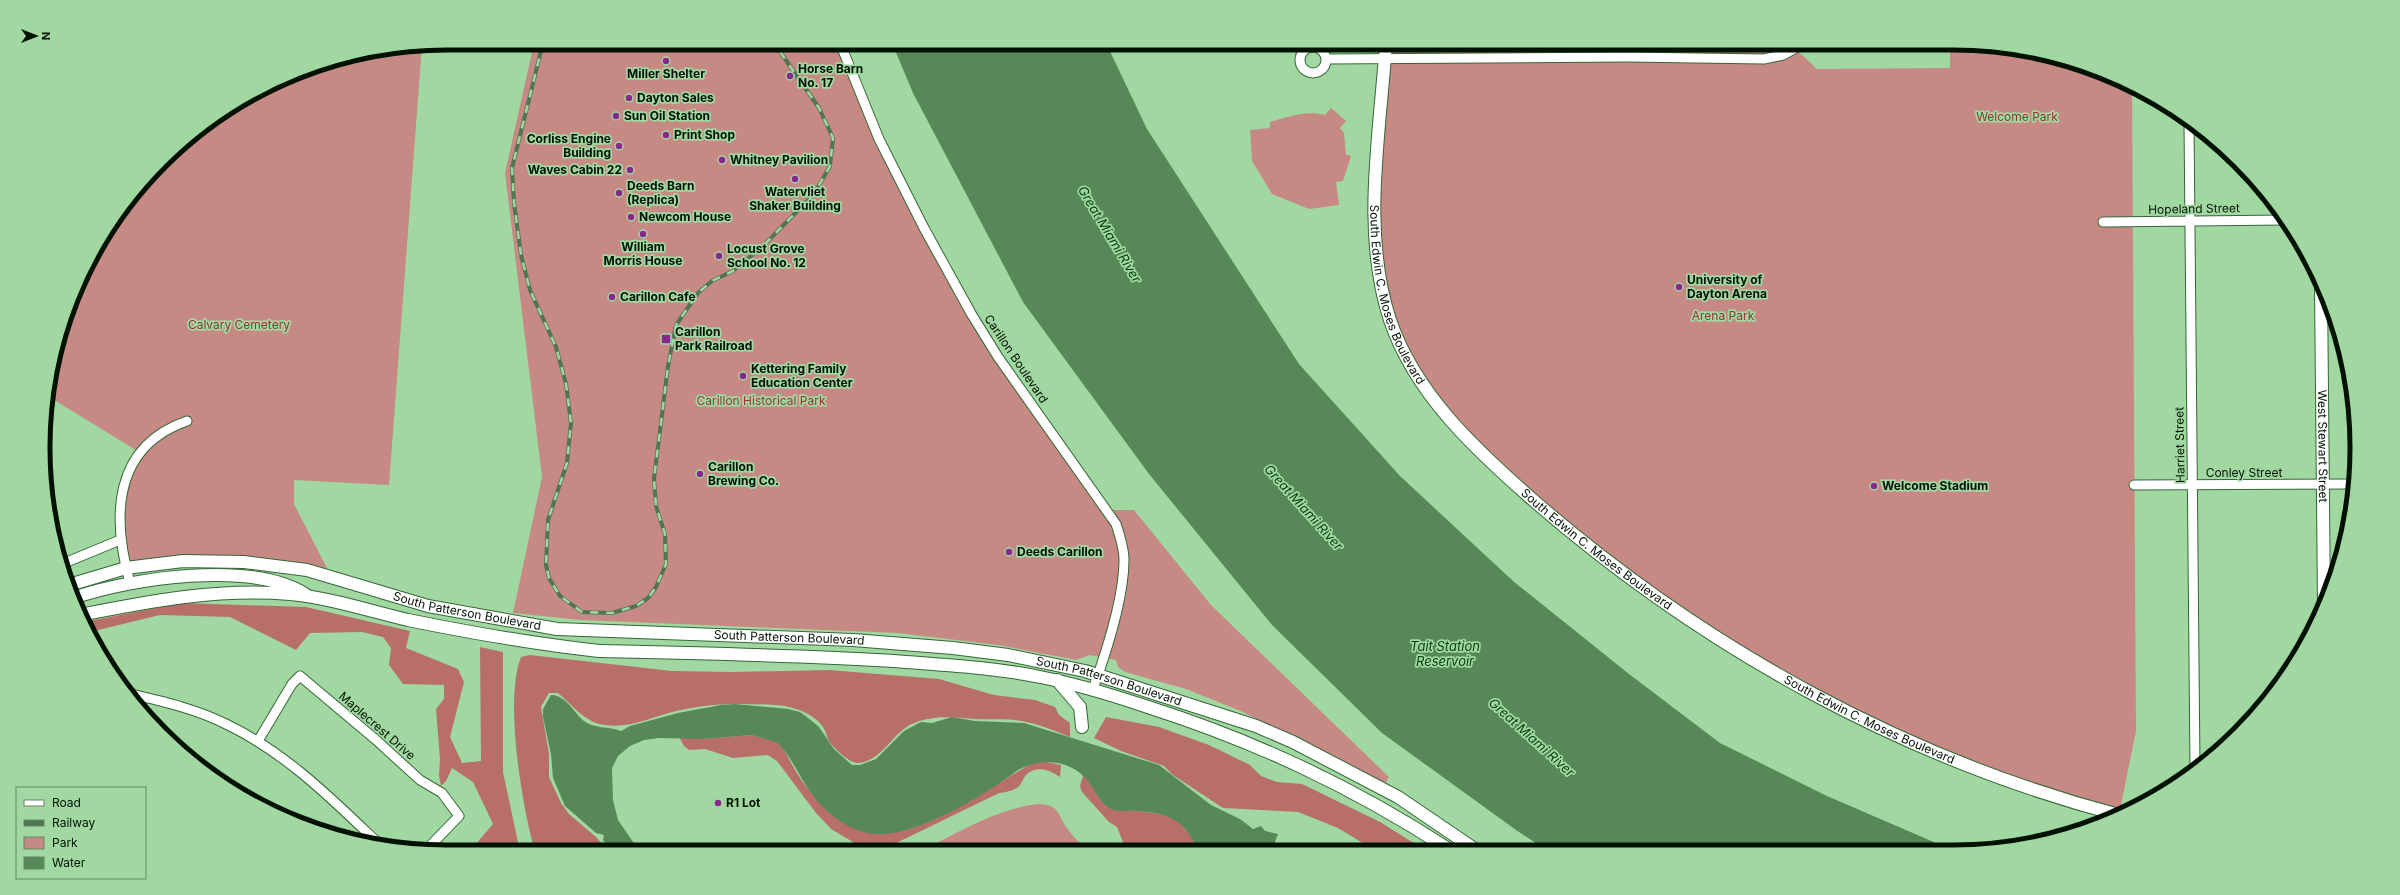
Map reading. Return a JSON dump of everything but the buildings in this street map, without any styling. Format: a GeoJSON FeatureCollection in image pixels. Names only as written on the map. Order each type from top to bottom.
{"type":"FeatureCollection","features":[{"type":"Feature","properties":{"kind":"main road","name":"South Edwin C. Moses Boulevard"},"geometry":{"type":"LineString","coordinates":[[1386,50],[1374,209],[1376,262],[1390,320],[1404,352],[1429,393],[1462,432],[1515,484],[1601,556],[1659,600],[1750,659],[1803,690],[1917,745],[2029,789],[2110,812]]}},
{"type":"Feature","properties":{"kind":"main road","name":"West Stewart Street"},"geometry":{"type":"LineString","coordinates":[[2321,298],[2324,589]]}},
{"type":"Feature","properties":{"kind":"main road","name":"South Patterson Boulevard"},"geometry":{"type":"LineString","coordinates":[[74,583],[126,568],[196,561],[277,565],[307,570],[428,606],[557,629],[853,640],[1008,655],[1098,675],[1201,707],[1293,742],[1398,797],[1469,845]]}},
{"type":"Feature","properties":{"kind":"main road"},"geometry":{"type":"LineString","coordinates":[[79,596],[130,583],[193,575],[230,576],[290,585],[308,596]]}},
{"type":"Feature","properties":{"kind":"main road","name":"South Patterson Boulevard"},"geometry":{"type":"LineString","coordinates":[[87,614],[188,595],[262,592],[308,596],[470,633],[544,645],[599,650],[936,663],[1057,680],[1093,689],[1222,732],[1281,756],[1338,784],[1414,827],[1442,845]]}},
{"type":"Feature","properties":{"kind":"main road"},"geometry":{"type":"LineString","coordinates":[[1057,680],[1080,707],[1082,727]]}},
{"type":"Feature","properties":{"kind":"street","name":"Carillon Boulevard"},"geometry":{"type":"LineString","coordinates":[[843,50],[879,139],[924,228],[972,315],[998,357],[1116,524],[1123,550],[1123,578],[1093,689]]}},
{"type":"Feature","properties":{"kind":"street"},"geometry":{"type":"LineString","coordinates":[[1327,59],[1385,57],[1764,59],[1783,55],[1792,50]]}},
{"type":"Feature","properties":{"kind":"street","name":"Harriet Street"},"geometry":{"type":"LineString","coordinates":[[2189,128],[2195,762]]}},
{"type":"Feature","properties":{"kind":"street","name":"Hopeland Street"},"geometry":{"type":"LineString","coordinates":[[2103,222],[2278,220]]}},
{"type":"Feature","properties":{"kind":"street"},"geometry":{"type":"LineString","coordinates":[[130,583],[120,540],[121,504],[128,476],[139,452],[152,438],[169,427],[187,421]]}},
{"type":"Feature","properties":{"kind":"street","name":"Conley Street"},"geometry":{"type":"LineString","coordinates":[[2134,485],[2348,484]]}},
{"type":"Feature","properties":{"kind":"street"},"geometry":{"type":"LineString","coordinates":[[67,562],[120,540]]}},
{"type":"Feature","properties":{"kind":"street","name":"Maplecrest Drive"},"geometry":{"type":"LineString","coordinates":[[258,741],[292,684],[300,676],[376,739],[420,780],[442,793],[449,801],[460,816],[432,844]]}},
{"type":"Feature","properties":{"kind":"street"},"geometry":{"type":"LineString","coordinates":[[138,696],[197,712],[227,724],[258,741],[305,775],[372,837]]}},
{"type":"Feature","properties":{"kind":"green space","name":"Carillon Historical Park"},"geometry":{"type":"Polygon","coordinates":[[[532,50],[843,50],[879,139],[972,315],[1108,510],[1134,510],[1211,605],[1389,777],[1384,785],[1243,712],[1186,689],[1125,672],[1118,667],[1116,660],[1090,655],[1076,660],[998,645],[898,633],[581,620],[513,613],[542,477],[505,173],[532,50]]]}},
{"type":"Feature","properties":{"kind":"green space","name":"Arena Park"},"geometry":{"type":"Polygon","coordinates":[[[1386,50],[1797,50],[1817,69],[1950,68],[1950,50],[1978,51],[2004,53],[2055,64],[2105,80],[2132,93],[2136,731],[2121,808],[2111,812],[1876,726],[1659,600],[1462,432],[1404,352],[1376,262],[1386,50]]]}},
{"type":"Feature","properties":{"kind":"green space","name":"Calvary Cemetery"},"geometry":{"type":"Polygon","coordinates":[[[422,51],[389,485],[294,480],[294,504],[331,576],[244,562],[126,568],[121,504],[139,452],[53,399],[64,345],[80,295],[103,249],[117,227],[132,206],[166,166],[206,132],[249,103],[295,80],[320,71],[370,58],[396,53],[422,51]]]}},
{"type":"Feature","properties":{"kind":"green space"},"geometry":{"type":"Polygon","coordinates":[[[1331,108],[1346,121],[1340,128],[1344,133],[1346,155],[1351,156],[1343,181],[1336,182],[1339,205],[1309,209],[1272,194],[1252,161],[1250,130],[1270,128],[1270,122],[1297,115],[1311,113],[1325,115],[1331,108]]]}},
{"type":"Feature","properties":{"kind":"green space"},"geometry":{"type":"Polygon","coordinates":[[[1039,804],[1051,806],[1057,811],[1072,834],[1082,845],[932,845],[978,822],[1008,810],[1039,804]]]}},
{"type":"Feature","properties":{"kind":"shaded area"},"geometry":{"type":"Polygon","coordinates":[[[182,603],[306,607],[410,631],[406,648],[458,669],[464,682],[450,737],[462,763],[481,761],[480,647],[503,652],[503,772],[519,845],[475,845],[493,824],[473,782],[452,768],[446,781],[441,786],[439,776],[440,759],[436,709],[444,699],[444,685],[403,684],[389,665],[391,648],[383,637],[362,632],[310,633],[296,650],[230,617],[160,615],[95,631],[90,621],[182,603]]]}},
{"type":"Feature","properties":{"kind":"shaded area"},"geometry":{"type":"Polygon","coordinates":[[[530,655],[672,671],[733,672],[829,670],[939,679],[994,695],[1035,700],[1055,707],[1059,715],[1070,723],[1070,737],[1040,726],[1015,720],[948,717],[930,718],[905,728],[877,755],[864,762],[857,763],[853,762],[834,747],[829,741],[823,727],[814,717],[795,708],[775,705],[750,704],[701,706],[676,711],[629,724],[609,725],[599,724],[587,719],[558,693],[549,693],[541,707],[549,754],[549,777],[561,803],[569,814],[603,845],[533,845],[520,781],[515,726],[514,699],[516,676],[521,657],[530,655]]]}},
{"type":"Feature","properties":{"kind":"shaded area"},"geometry":{"type":"Polygon","coordinates":[[[1106,717],[1159,727],[1209,745],[1250,765],[1261,776],[1277,782],[1302,784],[1380,822],[1417,845],[1366,845],[1338,828],[1298,812],[1223,808],[1173,775],[1164,766],[1121,751],[1094,738],[1106,717]]]}},
{"type":"Feature","properties":{"kind":"shaded area"},"geometry":{"type":"Polygon","coordinates":[[[752,735],[778,742],[802,781],[821,804],[835,817],[859,830],[884,833],[910,828],[936,818],[962,805],[1033,763],[1042,761],[1061,765],[1060,777],[1052,772],[1044,770],[1039,769],[1031,771],[1015,789],[997,794],[892,845],[858,845],[831,829],[816,813],[777,761],[768,755],[733,758],[705,749],[689,750],[684,746],[679,737],[703,739],[752,735]]]}},
{"type":"Feature","properties":{"kind":"shaded area"},"geometry":{"type":"Polygon","coordinates":[[[1083,776],[1128,810],[1164,814],[1178,821],[1194,840],[1196,845],[1124,845],[1117,827],[1109,822],[1082,792],[1080,786],[1083,776]]]}},
{"type":"Feature","properties":{"kind":"water","name":"Tait Station Reservoir"},"geometry":{"type":"Polygon","coordinates":[[[895,50],[1109,50],[1147,129],[1299,364],[1400,476],[1513,581],[1629,674],[1720,743],[1827,796],[1941,845],[1538,845],[1382,733],[1272,625],[1149,474],[1023,302],[913,93],[895,50]]]}},
{"type":"Feature","properties":{"kind":"water"},"geometry":{"type":"Polygon","coordinates":[[[551,695],[556,696],[565,701],[580,718],[588,724],[621,731],[630,726],[678,713],[721,705],[735,704],[788,709],[800,712],[819,727],[834,749],[852,765],[860,765],[876,759],[904,731],[921,722],[932,723],[952,717],[975,721],[1024,723],[1159,765],[1211,805],[1240,819],[1253,829],[1261,826],[1265,831],[1278,834],[1274,845],[1195,845],[1187,831],[1167,816],[1148,812],[1117,811],[1110,808],[1102,802],[1088,781],[1073,768],[1046,762],[1027,766],[1018,770],[969,802],[929,822],[909,829],[890,833],[866,833],[846,825],[816,800],[790,758],[778,743],[752,735],[703,739],[659,738],[644,740],[630,746],[618,756],[612,768],[613,800],[618,820],[635,845],[606,845],[603,840],[604,835],[596,833],[565,806],[553,778],[551,754],[543,717],[543,709],[551,695]]]}},
{"type":"Feature","properties":{"kind":"tram line"},"geometry":{"type":"LineString","coordinates":[[702,50],[710,52],[720,50]]}},
{"type":"Feature","properties":{"kind":"railway"},"geometry":{"type":"LineString","coordinates":[[541,50],[512,168],[514,203],[521,255],[530,290],[556,347],[566,384],[571,423],[567,463],[548,520],[546,565],[549,578],[560,596],[582,612],[612,613],[636,606],[648,598],[656,587],[666,564],[665,534],[656,506],[654,479],[668,366],[676,325],[698,293],[712,281],[733,271],[762,247],[814,194],[830,166],[833,138],[819,108],[779,50]]}},
{"type":"Feature","properties":{"kind":"place","name":"Miller Shelter"},"geometry":{"type":"Point","coordinates":[666,61]}},
{"type":"Feature","properties":{"kind":"place","name":"Horse Barn No. 17"},"geometry":{"type":"Point","coordinates":[790,76]}},
{"type":"Feature","properties":{"kind":"place","name":"Dayton Sales"},"geometry":{"type":"Point","coordinates":[629,98]}},
{"type":"Feature","properties":{"kind":"place","name":"Sun Oil Station"},"geometry":{"type":"Point","coordinates":[616,116]}},
{"type":"Feature","properties":{"kind":"place","name":"Print Shop"},"geometry":{"type":"Point","coordinates":[666,135]}},
{"type":"Feature","properties":{"kind":"place","name":"Corliss Engine Building"},"geometry":{"type":"Point","coordinates":[619,146]}},
{"type":"Feature","properties":{"kind":"place","name":"Whitney Pavilion"},"geometry":{"type":"Point","coordinates":[722,160]}},
{"type":"Feature","properties":{"kind":"place","name":"Waves Cabin 22"},"geometry":{"type":"Point","coordinates":[630,170]}},
{"type":"Feature","properties":{"kind":"place","name":"Watervliet Shaker Building"},"geometry":{"type":"Point","coordinates":[795,179]}},
{"type":"Feature","properties":{"kind":"place","name":"Deeds Barn (Replica)"},"geometry":{"type":"Point","coordinates":[619,193]}},
{"type":"Feature","properties":{"kind":"place","name":"Newcom House"},"geometry":{"type":"Point","coordinates":[631,217]}},
{"type":"Feature","properties":{"kind":"place","name":"William Morris House"},"geometry":{"type":"Point","coordinates":[643,234]}},
{"type":"Feature","properties":{"kind":"place","name":"Locust Grove School No. 12"},"geometry":{"type":"Point","coordinates":[719,256]}},
{"type":"Feature","properties":{"kind":"place","name":"University of Dayton Arena"},"geometry":{"type":"Point","coordinates":[1679,287]}},
{"type":"Feature","properties":{"kind":"place","name":"Carillon Cafe"},"geometry":{"type":"Point","coordinates":[612,297]}},
{"type":"Feature","properties":{"kind":"place","name":"Carillon Park Railroad"},"geometry":{"type":"Point","coordinates":[666,339]}},
{"type":"Feature","properties":{"kind":"place","name":"Kettering Family Education Center"},"geometry":{"type":"Point","coordinates":[743,376]}},
{"type":"Feature","properties":{"kind":"place","name":"Carillon Brewing Co."},"geometry":{"type":"Point","coordinates":[700,474]}},
{"type":"Feature","properties":{"kind":"place","name":"Welcome Stadium"},"geometry":{"type":"Point","coordinates":[1874,486]}},
{"type":"Feature","properties":{"kind":"place","name":"Deeds Carillon"},"geometry":{"type":"Point","coordinates":[1009,552]}},
{"type":"Feature","properties":{"kind":"place","name":"R1 Lot"},"geometry":{"type":"Point","coordinates":[718,803]}},
{"type":"Feature","properties":{"kind":"park label","name":"Welcome Park"},"geometry":{"type":"Point","coordinates":[2017,117]}},
{"type":"Feature","properties":{"kind":"water label","name":"Great Miami River"},"geometry":{"type":"Point","coordinates":[1110,234]}},
{"type":"Feature","properties":{"kind":"water label","name":"Great Miami River"},"geometry":{"type":"Point","coordinates":[1304,507]}},
{"type":"Feature","properties":{"kind":"water label","name":"Great Miami River"},"geometry":{"type":"Point","coordinates":[1532,737]}}]}
